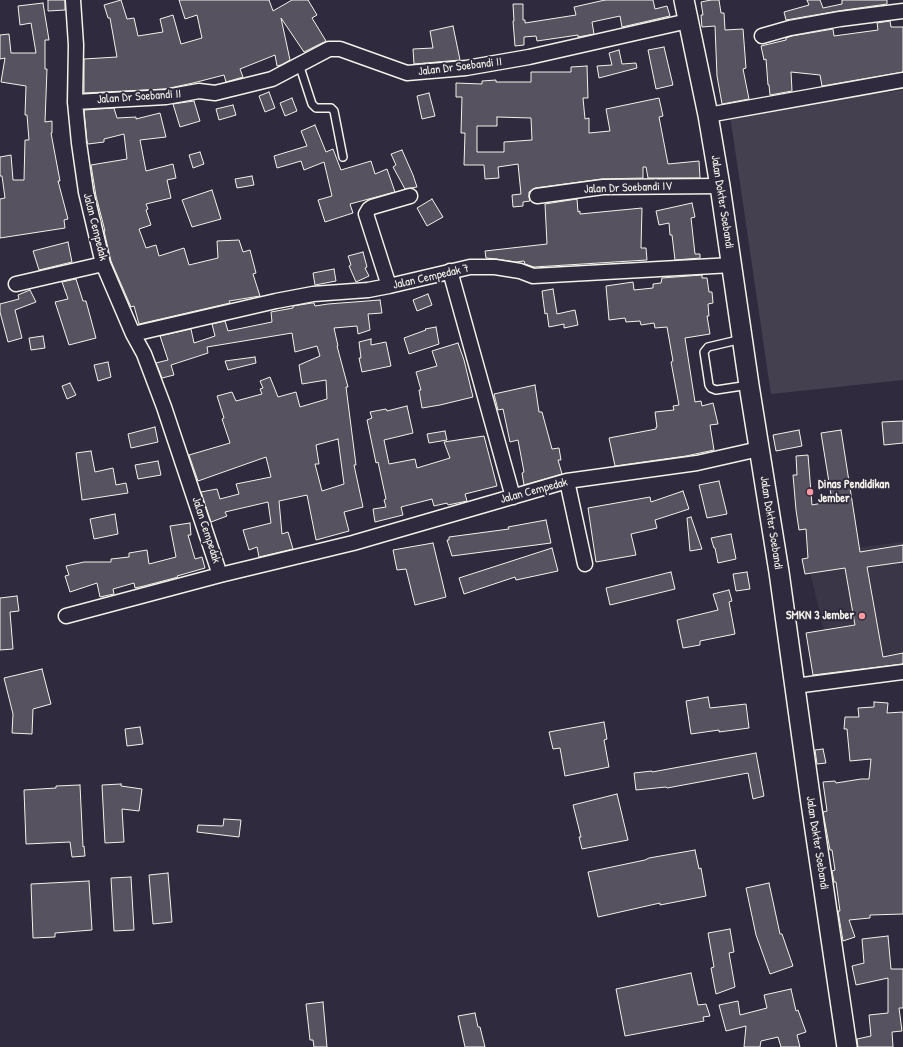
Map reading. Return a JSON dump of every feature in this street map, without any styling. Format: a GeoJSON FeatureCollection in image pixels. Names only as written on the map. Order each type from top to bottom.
{"type":"FeatureCollection","features":[{"type":"Feature","properties":{"kind":"main road","name":"Jalan Dokter Soebandi"},"geometry":{"type":"LineString","coordinates":[[684,0],[708,115],[720,186],[749,386],[779,572],[794,686],[847,1047]]}},
{"type":"Feature","properties":{"kind":"street","name":"Jalan Cempedak"},"geometry":{"type":"LineString","coordinates":[[73,0],[76,46],[75,102],[86,192],[103,264],[133,334],[144,354],[164,407],[220,575],[353,543],[567,481],[697,463],[759,449]]}},
{"type":"Feature","properties":{"kind":"street"},"geometry":{"type":"LineString","coordinates":[[762,36],[790,28],[840,19],[903,11]]}},
{"type":"Feature","properties":{"kind":"street","name":"Jalan Dr Soebandi II"},"geometry":{"type":"LineString","coordinates":[[75,102],[166,97],[200,91],[215,93],[272,79],[299,64],[334,48],[407,73],[466,68],[563,49],[688,21]]}},
{"type":"Feature","properties":{"kind":"street"},"geometry":{"type":"LineString","coordinates":[[708,115],[903,80]]}},
{"type":"Feature","properties":{"kind":"street","name":"Jalan Dr Soebandi IV"},"geometry":{"type":"LineString","coordinates":[[537,196],[603,187],[720,186]]}},
{"type":"Feature","properties":{"kind":"street"},"geometry":{"type":"LineString","coordinates":[[389,286],[366,214],[372,207],[410,196]]}},
{"type":"Feature","properties":{"kind":"street"},"geometry":{"type":"LineString","coordinates":[[16,284],[103,264]]}},
{"type":"Feature","properties":{"kind":"street","name":"Jalan Cempedak 7"},"geometry":{"type":"LineString","coordinates":[[133,334],[313,294],[368,290],[470,266],[495,267],[520,271],[533,276],[732,265]]}},
{"type":"Feature","properties":{"kind":"street"},"geometry":{"type":"LineString","coordinates":[[450,271],[513,497]]}},
{"type":"Feature","properties":{"kind":"street"},"geometry":{"type":"LineString","coordinates":[[567,481],[585,564]]}},
{"type":"Feature","properties":{"kind":"street"},"geometry":{"type":"LineString","coordinates":[[66,616],[220,575]]}},
{"type":"Feature","properties":{"kind":"street"},"geometry":{"type":"LineString","coordinates":[[794,686],[903,672]]}},
{"type":"Feature","properties":{"kind":"lane"},"geometry":{"type":"LineString","coordinates":[[299,64],[312,104],[316,108],[332,108],[334,111],[343,157]]}},
{"type":"Feature","properties":{"kind":"lane"},"geometry":{"type":"LineString","coordinates":[[742,339],[708,347],[704,352],[709,385],[711,388],[716,390],[749,386]]}},
{"type":"Feature","properties":{"kind":"shaded area"},"geometry":{"type":"Polygon","coordinates":[[[903,90],[903,380],[771,394],[730,115],[903,90]]]}},
{"type":"Feature","properties":{"kind":"shaded area","name":"SMKN 3 Jember"},"geometry":{"type":"Polygon","coordinates":[[[903,542],[903,678],[836,681],[806,554],[903,542]]]}},
{"type":"Feature","properties":{"kind":"building"},"geometry":{"type":"Polygon","coordinates":[[[48,0],[65,0],[65,10],[48,11],[48,0]]]}},
{"type":"Feature","properties":{"kind":"building"},"geometry":{"type":"Polygon","coordinates":[[[121,0],[127,19],[134,18],[138,36],[163,32],[160,19],[173,15],[181,44],[202,38],[197,15],[185,19],[179,0],[269,0],[273,11],[292,0],[308,0],[317,15],[312,18],[326,41],[304,52],[281,18],[290,60],[281,65],[277,66],[275,55],[240,69],[243,77],[226,82],[224,75],[165,89],[84,93],[84,59],[117,57],[110,18],[108,18],[104,5],[121,0]]]}},
{"type":"Feature","properties":{"kind":"building"},"geometry":{"type":"Polygon","coordinates":[[[605,0],[653,0],[655,9],[667,6],[670,16],[622,27],[620,16],[592,22],[594,34],[537,41],[536,36],[524,37],[524,45],[515,46],[513,4],[523,4],[523,20],[525,20],[525,23],[576,15],[574,7],[605,0]]]}},
{"type":"Feature","properties":{"kind":"building"},"geometry":{"type":"Polygon","coordinates":[[[719,0],[721,13],[724,13],[725,30],[743,29],[746,68],[743,69],[749,99],[722,104],[717,76],[715,26],[702,27],[701,15],[703,15],[701,2],[719,0]]]}},
{"type":"Feature","properties":{"kind":"building"},"geometry":{"type":"Polygon","coordinates":[[[807,0],[820,0],[823,8],[842,4],[842,0],[887,0],[887,4],[786,20],[784,12],[809,5],[807,0]]]}},
{"type":"Feature","properties":{"kind":"building"},"geometry":{"type":"Polygon","coordinates":[[[43,3],[49,40],[45,40],[45,69],[47,69],[45,122],[52,121],[51,133],[60,181],[58,181],[68,219],[64,220],[65,228],[0,238],[0,199],[5,198],[2,176],[0,176],[0,157],[11,155],[13,180],[24,180],[25,140],[29,140],[27,115],[25,115],[26,86],[1,82],[5,58],[0,59],[0,35],[9,34],[11,53],[36,53],[31,23],[20,25],[18,6],[43,3]]]}},
{"type":"Feature","properties":{"kind":"building"},"geometry":{"type":"Polygon","coordinates":[[[890,21],[891,27],[903,27],[903,72],[822,86],[820,75],[791,72],[792,91],[770,95],[766,59],[764,60],[761,46],[786,40],[786,38],[792,36],[833,29],[834,36],[878,30],[877,23],[890,21]]]}},
{"type":"Feature","properties":{"kind":"building"},"geometry":{"type":"Polygon","coordinates":[[[453,26],[460,60],[414,64],[413,49],[433,48],[430,31],[453,26]]]}},
{"type":"Feature","properties":{"kind":"building"},"geometry":{"type":"Polygon","coordinates":[[[664,47],[673,85],[656,89],[648,50],[664,47]]]}},
{"type":"Feature","properties":{"kind":"building"},"geometry":{"type":"Polygon","coordinates":[[[619,50],[622,64],[636,63],[637,68],[599,78],[597,66],[612,65],[609,53],[619,50]]]}},
{"type":"Feature","properties":{"kind":"building"},"geometry":{"type":"Polygon","coordinates":[[[587,66],[588,98],[583,98],[585,119],[589,118],[589,133],[610,131],[606,109],[659,98],[663,116],[659,117],[668,164],[699,161],[700,178],[648,178],[646,167],[643,167],[643,178],[602,179],[535,188],[529,192],[530,201],[523,202],[523,206],[513,207],[512,195],[521,194],[518,164],[498,167],[499,178],[485,179],[484,165],[464,165],[465,133],[461,133],[462,97],[456,97],[456,83],[482,84],[482,81],[496,80],[496,82],[531,82],[531,72],[571,72],[571,67],[587,66]],[[497,117],[497,126],[477,126],[477,152],[504,152],[504,142],[532,140],[531,118],[497,117]]]}},
{"type":"Feature","properties":{"kind":"building"},"geometry":{"type":"Polygon","coordinates":[[[269,92],[275,108],[265,112],[259,96],[269,92]]]}},
{"type":"Feature","properties":{"kind":"building"},"geometry":{"type":"Polygon","coordinates":[[[429,93],[435,116],[422,119],[417,96],[429,93]]]}},
{"type":"Feature","properties":{"kind":"building"},"geometry":{"type":"Polygon","coordinates":[[[292,98],[297,111],[285,116],[280,103],[292,98]]]}},
{"type":"Feature","properties":{"kind":"building"},"geometry":{"type":"Polygon","coordinates":[[[194,101],[200,121],[180,127],[173,104],[194,101]]]}},
{"type":"Feature","properties":{"kind":"building"},"geometry":{"type":"Polygon","coordinates":[[[233,105],[236,115],[219,120],[216,109],[233,105]]]}},
{"type":"Feature","properties":{"kind":"building"},"geometry":{"type":"Polygon","coordinates":[[[114,108],[117,118],[136,117],[136,119],[160,113],[166,137],[140,140],[146,171],[173,164],[176,178],[167,180],[171,198],[146,204],[148,209],[146,210],[151,225],[139,229],[146,248],[156,245],[159,256],[184,248],[189,265],[218,258],[217,241],[239,240],[243,252],[250,250],[256,273],[253,274],[260,296],[229,301],[230,303],[139,324],[134,306],[131,307],[111,261],[96,196],[91,165],[127,159],[124,134],[104,139],[104,142],[88,144],[87,142],[84,110],[114,108]]]}},
{"type":"Feature","properties":{"kind":"building"},"geometry":{"type":"Polygon","coordinates":[[[315,125],[326,152],[333,149],[341,170],[371,161],[375,174],[387,169],[395,192],[350,204],[353,213],[325,222],[318,200],[332,196],[324,162],[304,170],[301,161],[277,168],[274,156],[307,146],[301,131],[315,125]]]}},
{"type":"Feature","properties":{"kind":"building"},"geometry":{"type":"Polygon","coordinates":[[[402,150],[417,187],[405,189],[393,167],[396,165],[391,154],[402,150]]]}},
{"type":"Feature","properties":{"kind":"building"},"geometry":{"type":"Polygon","coordinates":[[[200,152],[204,164],[193,168],[189,155],[200,152]]]}},
{"type":"Feature","properties":{"kind":"building"},"geometry":{"type":"Polygon","coordinates":[[[252,176],[254,185],[237,188],[235,179],[252,176]]]}},
{"type":"Feature","properties":{"kind":"building"},"geometry":{"type":"Polygon","coordinates":[[[212,190],[221,219],[192,227],[182,200],[212,190]]]}},
{"type":"Feature","properties":{"kind":"building"},"geometry":{"type":"Polygon","coordinates":[[[432,199],[443,217],[427,226],[417,208],[432,199]]]}},
{"type":"Feature","properties":{"kind":"building"},"geometry":{"type":"Polygon","coordinates":[[[577,199],[578,212],[580,211],[580,214],[642,208],[641,248],[646,248],[647,260],[534,267],[525,264],[524,261],[516,262],[486,258],[485,251],[547,244],[545,204],[577,199]]]}},
{"type":"Feature","properties":{"kind":"building"},"geometry":{"type":"Polygon","coordinates":[[[692,203],[695,217],[691,218],[695,254],[700,254],[700,258],[675,260],[669,223],[659,225],[656,211],[692,203]]]}},
{"type":"Feature","properties":{"kind":"building"},"geometry":{"type":"Polygon","coordinates":[[[68,242],[72,262],[39,270],[33,251],[68,242]]]}},
{"type":"Feature","properties":{"kind":"building"},"geometry":{"type":"Polygon","coordinates":[[[363,252],[367,267],[365,268],[369,276],[356,282],[349,266],[351,265],[348,256],[363,252]]]}},
{"type":"Feature","properties":{"kind":"building"},"geometry":{"type":"Polygon","coordinates":[[[334,269],[336,281],[315,285],[313,273],[334,269]]]}},
{"type":"Feature","properties":{"kind":"building"},"geometry":{"type":"Polygon","coordinates":[[[702,275],[702,278],[707,278],[709,292],[712,292],[713,303],[708,304],[709,316],[707,316],[710,334],[685,338],[695,402],[701,401],[702,406],[713,403],[718,424],[710,425],[714,450],[686,456],[615,466],[609,438],[656,429],[655,412],[674,410],[673,406],[679,405],[671,362],[673,361],[667,327],[655,328],[654,323],[641,325],[640,321],[626,322],[625,318],[609,320],[606,286],[633,282],[634,290],[653,288],[653,284],[661,283],[662,278],[702,275]]]}},
{"type":"Feature","properties":{"kind":"building"},"geometry":{"type":"Polygon","coordinates":[[[76,279],[83,301],[86,301],[96,338],[69,345],[55,302],[68,299],[62,282],[76,279]]]}},
{"type":"Feature","properties":{"kind":"building"},"geometry":{"type":"Polygon","coordinates":[[[553,289],[557,314],[575,310],[578,325],[564,328],[564,324],[549,327],[547,313],[545,314],[542,291],[553,289]]]}},
{"type":"Feature","properties":{"kind":"building"},"geometry":{"type":"Polygon","coordinates":[[[30,290],[36,302],[15,310],[22,338],[8,342],[0,312],[0,304],[19,299],[18,295],[30,290]]]}},
{"type":"Feature","properties":{"kind":"building"},"geometry":{"type":"Polygon","coordinates":[[[428,294],[432,305],[417,311],[413,300],[428,294]]]}},
{"type":"Feature","properties":{"kind":"building"},"geometry":{"type":"Polygon","coordinates":[[[380,300],[382,313],[368,314],[370,330],[358,334],[357,326],[334,328],[337,346],[348,387],[346,387],[356,465],[354,465],[363,507],[344,512],[349,531],[316,540],[307,495],[279,501],[282,534],[288,532],[293,549],[259,557],[257,547],[249,550],[243,530],[271,523],[268,502],[225,512],[227,516],[211,522],[201,492],[217,489],[220,499],[239,494],[236,484],[271,477],[266,457],[198,481],[189,455],[230,443],[222,419],[224,418],[217,396],[232,392],[236,401],[262,394],[260,389],[263,388],[260,381],[270,377],[278,397],[296,392],[300,407],[327,399],[326,380],[302,384],[299,365],[320,356],[317,346],[295,352],[292,333],[207,347],[208,353],[171,365],[174,375],[162,378],[156,363],[168,360],[160,336],[191,329],[194,343],[215,336],[212,324],[225,321],[228,331],[272,322],[271,312],[293,308],[293,306],[312,303],[314,303],[315,306],[380,300]],[[338,439],[316,445],[319,464],[315,464],[322,491],[344,484],[338,439]]]}},
{"type":"Feature","properties":{"kind":"building"},"geometry":{"type":"Polygon","coordinates":[[[436,327],[439,344],[409,354],[404,338],[426,330],[425,329],[436,327]]]}},
{"type":"Feature","properties":{"kind":"building"},"geometry":{"type":"Polygon","coordinates":[[[43,336],[45,348],[31,350],[29,338],[43,336]]]}},
{"type":"Feature","properties":{"kind":"building"},"geometry":{"type":"Polygon","coordinates":[[[371,339],[371,345],[386,342],[391,366],[362,372],[359,358],[361,358],[359,342],[371,339]]]}},
{"type":"Feature","properties":{"kind":"building"},"geometry":{"type":"Polygon","coordinates":[[[458,343],[464,360],[473,397],[422,408],[419,390],[421,390],[416,372],[437,366],[432,351],[458,343]]]}},
{"type":"Feature","properties":{"kind":"building"},"geometry":{"type":"Polygon","coordinates":[[[255,357],[256,363],[228,370],[225,361],[255,357]]]}},
{"type":"Feature","properties":{"kind":"building"},"geometry":{"type":"Polygon","coordinates":[[[108,362],[111,377],[98,381],[94,365],[108,362]]]}},
{"type":"Feature","properties":{"kind":"building"},"geometry":{"type":"Polygon","coordinates":[[[70,383],[76,395],[67,399],[62,386],[70,383]]]}},
{"type":"Feature","properties":{"kind":"building"},"geometry":{"type":"Polygon","coordinates":[[[535,385],[539,412],[542,412],[552,449],[559,448],[561,460],[558,460],[562,474],[524,485],[522,473],[524,472],[518,440],[510,442],[503,409],[498,410],[494,394],[535,385]]]}},
{"type":"Feature","properties":{"kind":"building"},"geometry":{"type":"Polygon","coordinates":[[[407,406],[413,433],[384,440],[389,464],[415,459],[417,468],[450,458],[444,442],[484,436],[497,486],[465,494],[467,501],[434,506],[432,499],[401,507],[403,515],[375,522],[373,509],[386,507],[384,500],[386,499],[378,462],[376,463],[367,420],[372,418],[370,412],[386,409],[387,411],[407,406]]]}},
{"type":"Feature","properties":{"kind":"building"},"geometry":{"type":"Polygon","coordinates":[[[903,421],[903,443],[884,445],[882,422],[903,421]]]}},
{"type":"Feature","properties":{"kind":"building"},"geometry":{"type":"Polygon","coordinates":[[[155,427],[158,442],[131,448],[128,434],[155,427]]]}},
{"type":"Feature","properties":{"kind":"building"},"geometry":{"type":"Polygon","coordinates":[[[799,430],[802,446],[776,451],[773,435],[799,430]]]}},
{"type":"Feature","properties":{"kind":"building"},"geometry":{"type":"Polygon","coordinates":[[[841,430],[860,552],[903,545],[903,562],[867,567],[883,657],[903,653],[903,664],[813,675],[806,633],[855,625],[845,568],[805,574],[802,559],[808,558],[806,529],[799,530],[793,475],[797,475],[796,456],[808,455],[812,505],[832,501],[821,433],[841,430]]]}},
{"type":"Feature","properties":{"kind":"building"},"geometry":{"type":"Polygon","coordinates":[[[445,431],[447,440],[429,443],[427,434],[445,431]]]}},
{"type":"Feature","properties":{"kind":"building"},"geometry":{"type":"Polygon","coordinates":[[[91,451],[95,472],[113,468],[116,485],[126,483],[128,493],[82,500],[76,453],[91,451]]]}},
{"type":"Feature","properties":{"kind":"building"},"geometry":{"type":"Polygon","coordinates":[[[158,461],[161,475],[138,479],[135,465],[158,461]]]}},
{"type":"Feature","properties":{"kind":"building"},"geometry":{"type":"Polygon","coordinates":[[[719,481],[727,514],[707,518],[699,485],[719,481]]]}},
{"type":"Feature","properties":{"kind":"building"},"geometry":{"type":"Polygon","coordinates":[[[683,491],[689,509],[655,520],[657,528],[631,534],[636,555],[596,562],[588,508],[650,497],[651,502],[683,491]]]}},
{"type":"Feature","properties":{"kind":"building"},"geometry":{"type":"Polygon","coordinates":[[[115,514],[118,534],[94,539],[90,519],[115,514]]]}},
{"type":"Feature","properties":{"kind":"building"},"geometry":{"type":"Polygon","coordinates":[[[691,517],[702,549],[690,551],[687,518],[691,517]]]}},
{"type":"Feature","properties":{"kind":"building"},"geometry":{"type":"Polygon","coordinates":[[[546,520],[551,543],[452,556],[447,540],[449,540],[449,537],[509,529],[508,527],[546,520]]]}},
{"type":"Feature","properties":{"kind":"building"},"geometry":{"type":"Polygon","coordinates":[[[190,523],[191,535],[188,535],[195,559],[202,557],[205,568],[177,576],[178,577],[135,588],[134,583],[113,589],[114,594],[100,597],[97,583],[70,592],[65,576],[69,575],[66,566],[84,562],[111,562],[111,559],[129,557],[129,553],[147,550],[149,564],[176,557],[170,526],[190,523]]]}},
{"type":"Feature","properties":{"kind":"building"},"geometry":{"type":"Polygon","coordinates":[[[731,534],[736,559],[718,563],[711,538],[731,534]]]}},
{"type":"Feature","properties":{"kind":"building"},"geometry":{"type":"Polygon","coordinates":[[[433,543],[446,597],[415,605],[406,569],[397,570],[393,550],[433,543]]]}},
{"type":"Feature","properties":{"kind":"building"},"geometry":{"type":"Polygon","coordinates":[[[552,548],[558,571],[516,580],[515,577],[464,594],[459,578],[552,548]]]}},
{"type":"Feature","properties":{"kind":"building"},"geometry":{"type":"Polygon","coordinates":[[[671,572],[675,589],[610,605],[606,588],[671,572]]]}},
{"type":"Feature","properties":{"kind":"building"},"geometry":{"type":"Polygon","coordinates":[[[747,572],[750,589],[736,591],[733,574],[747,572]]]}},
{"type":"Feature","properties":{"kind":"building"},"geometry":{"type":"Polygon","coordinates":[[[729,590],[732,601],[729,602],[735,634],[700,641],[700,645],[683,648],[677,620],[718,610],[713,594],[729,590]]]}},
{"type":"Feature","properties":{"kind":"building"},"geometry":{"type":"Polygon","coordinates":[[[17,596],[19,611],[10,612],[13,649],[0,650],[0,598],[17,596]]]}},
{"type":"Feature","properties":{"kind":"building"},"geometry":{"type":"Polygon","coordinates":[[[42,669],[51,704],[33,709],[32,734],[12,733],[13,714],[4,678],[42,669]]]}},
{"type":"Feature","properties":{"kind":"building"},"geometry":{"type":"Polygon","coordinates":[[[708,697],[710,708],[746,704],[749,728],[691,734],[686,701],[708,697]]]}},
{"type":"Feature","properties":{"kind":"building"},"geometry":{"type":"Polygon","coordinates":[[[874,702],[888,703],[887,713],[903,712],[903,914],[870,915],[870,918],[849,920],[855,937],[843,941],[838,911],[840,911],[836,882],[834,882],[832,871],[835,870],[832,850],[830,850],[823,812],[827,811],[823,782],[835,781],[836,783],[869,779],[871,759],[850,761],[847,729],[844,729],[845,717],[859,717],[858,708],[874,707],[874,702]]]}},
{"type":"Feature","properties":{"kind":"building"},"geometry":{"type":"Polygon","coordinates":[[[604,722],[607,739],[604,740],[609,767],[565,776],[560,748],[553,749],[549,732],[604,722]]]}},
{"type":"Feature","properties":{"kind":"building"},"geometry":{"type":"Polygon","coordinates":[[[140,727],[143,744],[127,746],[125,729],[140,727]]]}},
{"type":"Feature","properties":{"kind":"building"},"geometry":{"type":"Polygon","coordinates":[[[823,749],[826,763],[817,764],[815,750],[823,749]]]}},
{"type":"Feature","properties":{"kind":"building"},"geometry":{"type":"Polygon","coordinates":[[[756,753],[764,796],[753,799],[748,773],[667,788],[636,790],[634,773],[652,772],[756,753]]]}},
{"type":"Feature","properties":{"kind":"building"},"geometry":{"type":"Polygon","coordinates":[[[121,784],[121,786],[142,789],[139,811],[122,809],[124,842],[105,843],[102,785],[121,784]]]}},
{"type":"Feature","properties":{"kind":"building"},"geometry":{"type":"Polygon","coordinates":[[[80,785],[83,847],[84,846],[85,856],[72,857],[70,842],[26,844],[24,790],[80,785]]]}},
{"type":"Feature","properties":{"kind":"building"},"geometry":{"type":"Polygon","coordinates":[[[617,794],[628,840],[582,849],[579,837],[581,837],[573,805],[617,794]]]}},
{"type":"Feature","properties":{"kind":"building"},"geometry":{"type":"Polygon","coordinates":[[[224,819],[241,820],[239,837],[197,832],[198,825],[223,826],[224,819]]]}},
{"type":"Feature","properties":{"kind":"building"},"geometry":{"type":"Polygon","coordinates":[[[695,850],[699,869],[701,868],[706,896],[660,905],[660,903],[598,917],[588,872],[649,858],[695,850]]]}},
{"type":"Feature","properties":{"kind":"building"},"geometry":{"type":"Polygon","coordinates":[[[168,873],[172,922],[153,924],[149,875],[168,873]]]}},
{"type":"Feature","properties":{"kind":"building"},"geometry":{"type":"Polygon","coordinates":[[[131,877],[134,930],[114,931],[111,878],[131,877]]]}},
{"type":"Feature","properties":{"kind":"building"},"geometry":{"type":"Polygon","coordinates":[[[89,881],[92,930],[55,933],[55,937],[33,938],[31,884],[89,881]]]}},
{"type":"Feature","properties":{"kind":"building"},"geometry":{"type":"Polygon","coordinates":[[[769,883],[780,934],[782,934],[793,966],[770,974],[756,935],[746,888],[769,883]]]}},
{"type":"Feature","properties":{"kind":"building"},"geometry":{"type":"Polygon","coordinates":[[[730,929],[734,952],[729,953],[735,987],[716,994],[711,968],[714,967],[708,933],[730,929]]]}},
{"type":"Feature","properties":{"kind":"building"},"geometry":{"type":"Polygon","coordinates":[[[888,936],[891,969],[903,969],[903,1008],[899,1008],[902,1031],[892,1032],[893,1047],[858,1047],[857,1039],[871,1036],[869,1015],[888,1013],[888,978],[856,985],[852,966],[864,963],[862,939],[888,936]]]}},
{"type":"Feature","properties":{"kind":"building"},"geometry":{"type":"Polygon","coordinates":[[[691,973],[698,1005],[706,1004],[710,1016],[703,1017],[704,1021],[625,1036],[616,989],[691,973]]]}},
{"type":"Feature","properties":{"kind":"building"},"geometry":{"type":"Polygon","coordinates":[[[791,989],[796,1011],[798,1010],[806,1032],[797,1035],[800,1047],[781,1047],[778,1037],[761,1041],[760,1047],[744,1047],[746,1026],[726,1031],[719,1005],[738,1001],[740,1015],[767,1008],[764,995],[791,989]]]}},
{"type":"Feature","properties":{"kind":"building"},"geometry":{"type":"Polygon","coordinates":[[[323,1002],[327,1047],[314,1047],[313,1040],[310,1040],[306,1004],[323,1002]]]}},
{"type":"Feature","properties":{"kind":"building"},"geometry":{"type":"Polygon","coordinates":[[[475,1013],[485,1047],[465,1047],[458,1016],[475,1013]]]}},
{"type":"Feature","properties":{"kind":"place","name":"Dinas Pendidikan Jember"},"geometry":{"type":"Point","coordinates":[810,492]}},
{"type":"Feature","properties":{"kind":"place","name":"SMKN 3 Jember"},"geometry":{"type":"Point","coordinates":[862,616]}}]}
